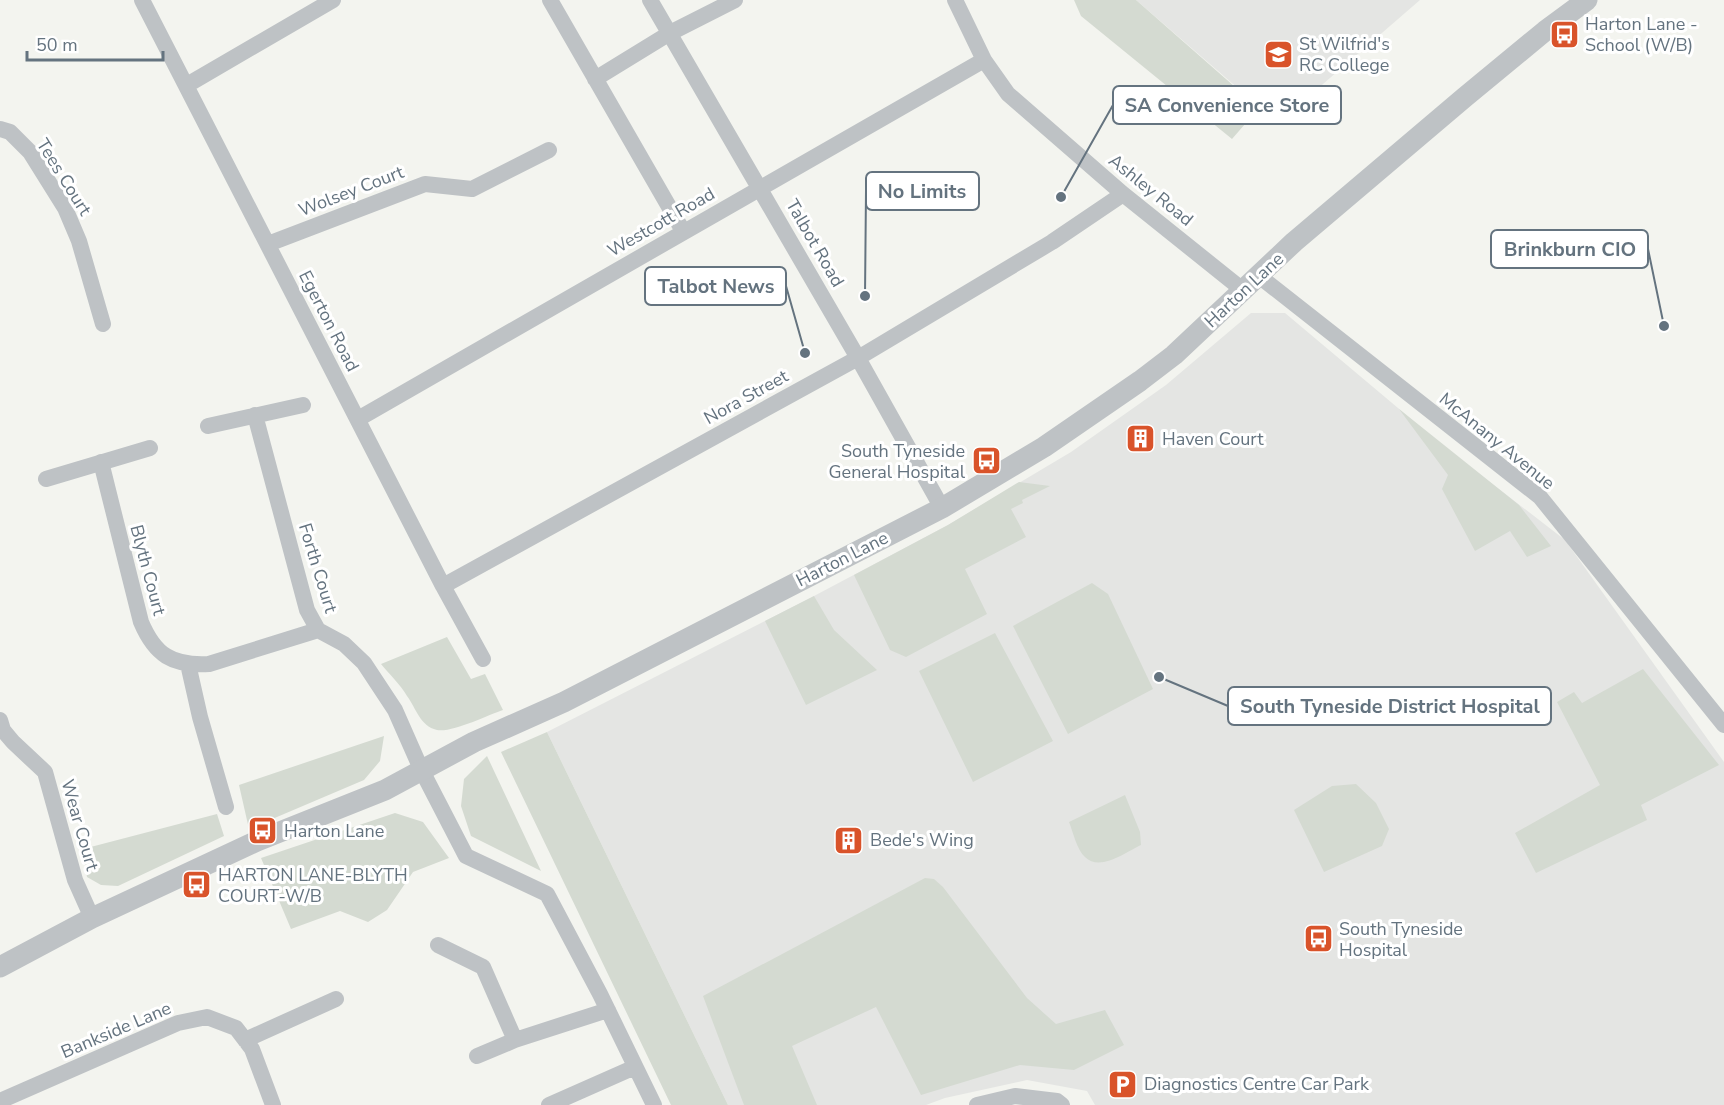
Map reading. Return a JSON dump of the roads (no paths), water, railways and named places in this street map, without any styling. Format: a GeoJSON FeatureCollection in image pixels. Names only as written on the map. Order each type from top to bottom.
{"type":"FeatureCollection","features":[{"type":"Feature","properties":{"kind":"street","name":"Egerton Road"},"geometry":{"type":"LineString","coordinates":[[142,0],[442,586],[483,659]]}},
{"type":"Feature","properties":{"kind":"street"},"geometry":{"type":"LineString","coordinates":[[187,85],[333,0]]}},
{"type":"Feature","properties":{"kind":"street"},"geometry":{"type":"LineString","coordinates":[[550,0],[683,231]]}},
{"type":"Feature","properties":{"kind":"street","name":"Talbot Road"},"geometry":{"type":"LineString","coordinates":[[650,0],[760,187],[942,508]]}},
{"type":"Feature","properties":{"kind":"street"},"geometry":{"type":"LineString","coordinates":[[595,79],[670,33],[735,0]]}},
{"type":"Feature","properties":{"kind":"street","name":"Ashley Road"},"geometry":{"type":"LineString","coordinates":[[955,0],[984,60],[1008,94],[1123,194],[1251,283]]}},
{"type":"Feature","properties":{"kind":"street","name":"Harton Lane"},"geometry":{"type":"LineString","coordinates":[[0,967],[92,918],[256,841],[385,790],[474,742],[564,702],[942,508],[1044,447],[1174,355],[1294,243],[1465,97],[1545,31],[1587,0]]}},
{"type":"Feature","properties":{"kind":"street","name":"Westcott Road"},"geometry":{"type":"LineString","coordinates":[[358,419],[984,60]]}},
{"type":"Feature","properties":{"kind":"street","name":"Tees Court"},"geometry":{"type":"LineString","coordinates":[[0,129],[10,132],[30,152],[65,208],[79,241],[103,324]]}},
{"type":"Feature","properties":{"kind":"street","name":"Wolsey Court"},"geometry":{"type":"LineString","coordinates":[[268,244],[425,184],[472,189],[549,150]]}},
{"type":"Feature","properties":{"kind":"street","name":"Nora Street"},"geometry":{"type":"LineString","coordinates":[[442,586],[858,358],[1052,242],[1123,194]]}},
{"type":"Feature","properties":{"kind":"street","name":"McAnany Avenue"},"geometry":{"type":"LineString","coordinates":[[1251,283],[1540,497],[1724,725]]}},
{"type":"Feature","properties":{"kind":"street"},"geometry":{"type":"LineString","coordinates":[[208,426],[303,405]]}},
{"type":"Feature","properties":{"kind":"street","name":"Forth Court"},"geometry":{"type":"LineString","coordinates":[[255,415],[307,610],[318,630],[344,644],[364,663],[395,710],[466,856],[548,894],[654,1105]]}},
{"type":"Feature","properties":{"kind":"street"},"geometry":{"type":"LineString","coordinates":[[46,478],[150,448]]}},
{"type":"Feature","properties":{"kind":"street","name":"Blyth Court"},"geometry":{"type":"LineString","coordinates":[[100,462],[141,622],[147,636],[159,652],[174,661],[209,664],[318,630]]}},
{"type":"Feature","properties":{"kind":"street"},"geometry":{"type":"LineString","coordinates":[[188,664],[200,717],[226,807]]}},
{"type":"Feature","properties":{"kind":"street","name":"Wear Court"},"geometry":{"type":"LineString","coordinates":[[0,720],[3,730],[13,742],[45,772],[75,880],[92,918]]}},
{"type":"Feature","properties":{"kind":"street"},"geometry":{"type":"LineString","coordinates":[[438,945],[483,967],[515,1040]]}},
{"type":"Feature","properties":{"kind":"street"},"geometry":{"type":"LineString","coordinates":[[273,1105],[252,1049],[245,1040],[336,999]]}},
{"type":"Feature","properties":{"kind":"street"},"geometry":{"type":"LineString","coordinates":[[477,1056],[515,1040],[608,1010]]}},
{"type":"Feature","properties":{"kind":"street","name":"Bankside Lane"},"geometry":{"type":"LineString","coordinates":[[7,1101],[178,1023],[207,1017],[236,1028],[245,1040]]}},
{"type":"Feature","properties":{"kind":"street"},"geometry":{"type":"LineString","coordinates":[[549,1105],[635,1067]]}},
{"type":"Feature","properties":{"kind":"street"},"geometry":{"type":"LineString","coordinates":[[977,1105],[1015,1096],[1057,1101],[1062,1105]]}},
{"type":"Feature","properties":{"kind":"place","name":"Harton Lane - School (W/B)"},"geometry":{"type":"Point","coordinates":[1564,34]}},
{"type":"Feature","properties":{"kind":"place","name":"St Wilfrid's RC College"},"geometry":{"type":"Point","coordinates":[1278,54]}},
{"type":"Feature","properties":{"kind":"place","name":"SA Convenience Store"},"geometry":{"type":"Point","coordinates":[1061,197]}},
{"type":"Feature","properties":{"kind":"place","name":"No Limits"},"geometry":{"type":"Point","coordinates":[865,296]}},
{"type":"Feature","properties":{"kind":"place","name":"Brinkburn CIO"},"geometry":{"type":"Point","coordinates":[1664,326]}},
{"type":"Feature","properties":{"kind":"place","name":"Talbot News"},"geometry":{"type":"Point","coordinates":[805,353]}},
{"type":"Feature","properties":{"kind":"place","name":"Haven Court"},"geometry":{"type":"Point","coordinates":[1141,439]}},
{"type":"Feature","properties":{"kind":"place","name":"South Tyneside General Hospital"},"geometry":{"type":"Point","coordinates":[986,461]}},
{"type":"Feature","properties":{"kind":"place","name":"South Tyneside District Hospital"},"geometry":{"type":"Point","coordinates":[1159,677]}},
{"type":"Feature","properties":{"kind":"place","name":"Harton Lane"},"geometry":{"type":"Point","coordinates":[263,831]}},
{"type":"Feature","properties":{"kind":"place","name":"Bede's Wing"},"geometry":{"type":"Point","coordinates":[849,840]}},
{"type":"Feature","properties":{"kind":"place","name":"HARTON LANE-BLYTH COURT-W/B"},"geometry":{"type":"Point","coordinates":[197,885]}},
{"type":"Feature","properties":{"kind":"place","name":"South Tyneside Hospital"},"geometry":{"type":"Point","coordinates":[1318,939]}},
{"type":"Feature","properties":{"kind":"place","name":"Diagnostics Centre Car Park"},"geometry":{"type":"Point","coordinates":[1123,1084]}}]}
